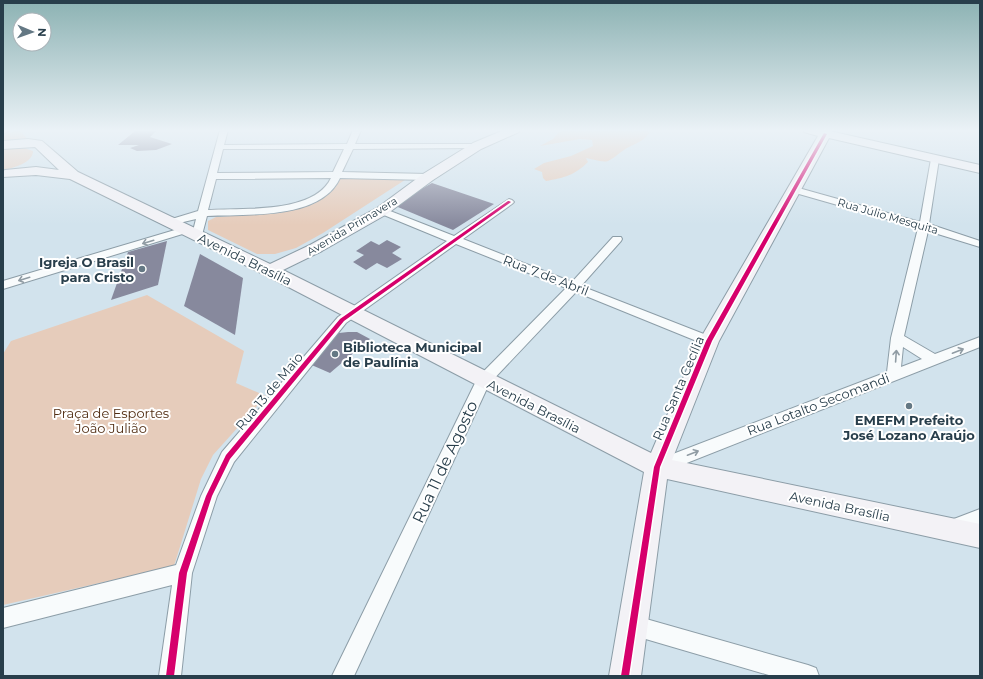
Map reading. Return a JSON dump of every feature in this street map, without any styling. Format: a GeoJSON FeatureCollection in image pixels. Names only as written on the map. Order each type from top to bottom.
{"type":"FeatureCollection","features":[{"type":"Feature","properties":{"kind":"main road"},"geometry":{"type":"LineString","coordinates":[[4,174],[36,162]]}},
{"type":"Feature","properties":{"kind":"main road","name":"Avenida Brasília"},"geometry":{"type":"LineString","coordinates":[[58,162],[73,175],[353,312],[484,381],[656,467],[980,536]]}},
{"type":"Feature","properties":{"kind":"main road","name":"Avenida Primavera"},"geometry":{"type":"LineString","coordinates":[[269,271],[316,248],[382,211],[450,162]]}},
{"type":"Feature","properties":{"kind":"main road","name":"Rua Santa Cecília"},"geometry":{"type":"LineString","coordinates":[[625,676],[656,467],[709,341],[810,162]]}},
{"type":"Feature","properties":{"kind":"main road"},"geometry":{"type":"LineString","coordinates":[[947,162],[980,169]]}},
{"type":"Feature","properties":{"kind":"main road","name":"Avenida Brasília"},"geometry":{"type":"LineString","coordinates":[[4,174],[36,171],[73,175]]}},
{"type":"Feature","properties":{"kind":"street"},"geometry":{"type":"LineString","coordinates":[[3,285],[191,232],[203,213],[216,162]]}},
{"type":"Feature","properties":{"kind":"street"},"geometry":{"type":"LineString","coordinates":[[164,220],[185,219],[203,213],[273,210],[295,207],[316,199],[332,185],[343,162]]}},
{"type":"Feature","properties":{"kind":"street"},"geometry":{"type":"LineString","coordinates":[[894,374],[897,338],[924,226],[935,162]]}},
{"type":"Feature","properties":{"kind":"street"},"geometry":{"type":"LineString","coordinates":[[212,176],[337,175],[428,177]]}},
{"type":"Feature","properties":{"kind":"street","name":"Rua Júlio Mesquita"},"geometry":{"type":"LineString","coordinates":[[795,190],[924,226],[980,244]]}},
{"type":"Feature","properties":{"kind":"street","name":"Rua 13 de Maio"},"geometry":{"type":"LineString","coordinates":[[170,676],[183,573],[209,496],[228,457],[342,320],[509,202]]}},
{"type":"Feature","properties":{"kind":"street","name":"Rua 7 de Abril"},"geometry":{"type":"LineString","coordinates":[[382,211],[575,286],[709,341]]}},
{"type":"Feature","properties":{"kind":"street","name":"Rua 11 de Agosto"},"geometry":{"type":"LineString","coordinates":[[343,676],[484,381],[575,286],[617,239]]}},
{"type":"Feature","properties":{"kind":"street"},"geometry":{"type":"LineString","coordinates":[[897,338],[934,360]]}},
{"type":"Feature","properties":{"kind":"street","name":"Rua Lotalto Secomandi"},"geometry":{"type":"LineString","coordinates":[[656,467],[980,342]]}},
{"type":"Feature","properties":{"kind":"street"},"geometry":{"type":"LineString","coordinates":[[950,529],[980,516]]}},
{"type":"Feature","properties":{"kind":"street"},"geometry":{"type":"LineString","coordinates":[[3,618],[183,573]]}},
{"type":"Feature","properties":{"kind":"street"},"geometry":{"type":"LineString","coordinates":[[632,625],[808,676]]}},
{"type":"Feature","properties":{"kind":"green space"},"geometry":{"type":"Polygon","coordinates":[[[3,162],[26,162],[12,168],[3,170],[3,162]]]}},
{"type":"Feature","properties":{"kind":"green space"},"geometry":{"type":"Polygon","coordinates":[[[588,162],[574,173],[546,181],[543,178],[542,172],[534,169],[544,163],[588,162]]]}},
{"type":"Feature","properties":{"kind":"green space"},"geometry":{"type":"Polygon","coordinates":[[[340,178],[408,178],[323,233],[296,248],[275,254],[257,254],[208,230],[208,221],[216,217],[280,213],[313,204],[328,194],[340,178]]]}},
{"type":"Feature","properties":{"kind":"green space","name":"Praça de Esportes João Julião"},"geometry":{"type":"Polygon","coordinates":[[[147,295],[244,351],[236,383],[266,396],[213,455],[201,479],[174,566],[3,605],[3,354],[11,341],[147,295]]]}},
{"type":"Feature","properties":{"kind":"building"},"geometry":{"type":"Polygon","coordinates":[[[432,183],[494,204],[453,230],[393,205],[432,183]]]}},
{"type":"Feature","properties":{"kind":"building"},"geometry":{"type":"Polygon","coordinates":[[[387,240],[401,247],[392,253],[402,259],[387,268],[377,263],[366,270],[353,262],[364,255],[356,251],[371,241],[379,245],[387,240]]]}},
{"type":"Feature","properties":{"kind":"building","name":"Igreja O Brasil para Cristo"},"geometry":{"type":"Polygon","coordinates":[[[167,241],[158,285],[111,300],[128,252],[167,241]]]}},
{"type":"Feature","properties":{"kind":"building"},"geometry":{"type":"Polygon","coordinates":[[[200,254],[243,278],[235,335],[184,306],[200,254]]]}},
{"type":"Feature","properties":{"kind":"building","name":"Biblioteca Municipal de Paulínia"},"geometry":{"type":"Polygon","coordinates":[[[357,332],[370,339],[330,373],[307,363],[330,339],[339,333],[357,332]]]}},
{"type":"Feature","properties":{"kind":"cycle path"},"geometry":{"type":"LineString","coordinates":[[625,676],[657,467],[709,341],[809,162]]}},
{"type":"Feature","properties":{"kind":"cycle path"},"geometry":{"type":"LineString","coordinates":[[170,676],[183,573],[209,496],[228,457],[342,320],[509,202]]}},
{"type":"Feature","properties":{"kind":"place","name":"Igreja O Brasil para Cristo"},"geometry":{"type":"Point","coordinates":[142,269]}},
{"type":"Feature","properties":{"kind":"place","name":"Biblioteca Municipal de Paulínia"},"geometry":{"type":"Point","coordinates":[335,354]}},
{"type":"Feature","properties":{"kind":"place","name":"EMEFM Prefeito José Lozano Araújo"},"geometry":{"type":"Point","coordinates":[909,406]}}]}
